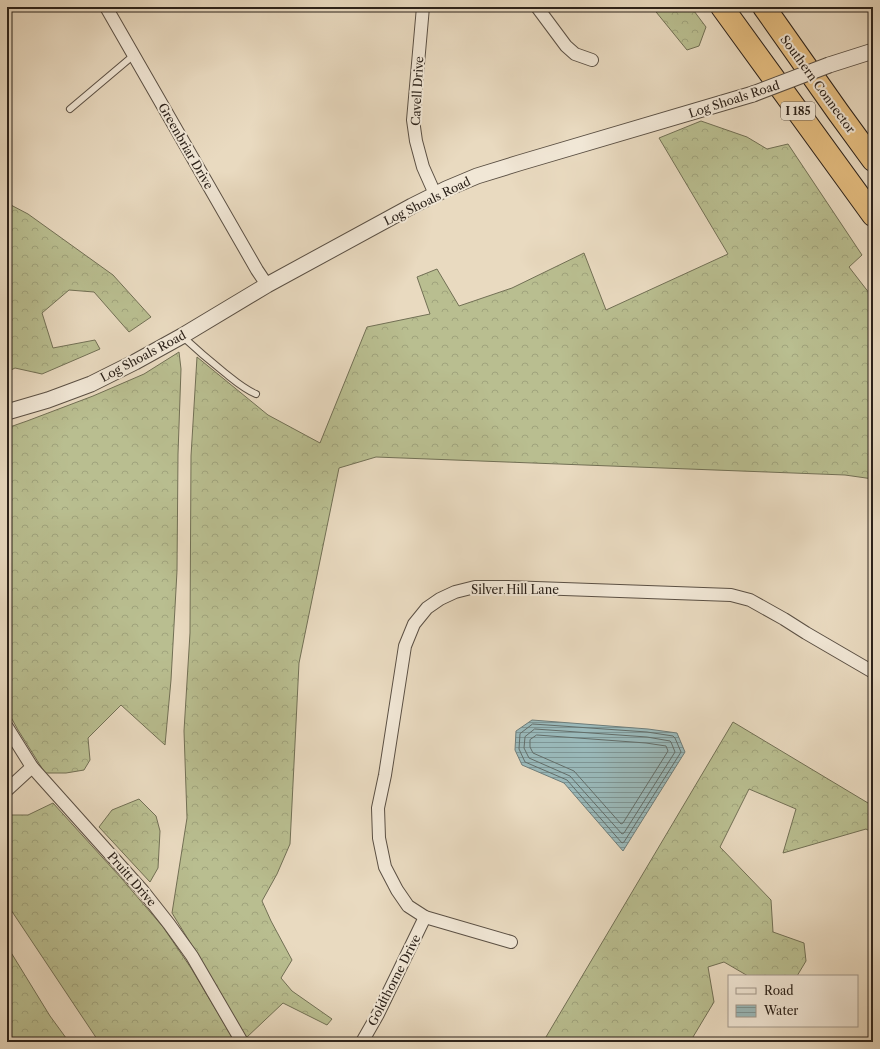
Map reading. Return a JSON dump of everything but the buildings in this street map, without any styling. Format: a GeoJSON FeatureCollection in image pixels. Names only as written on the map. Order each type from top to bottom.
{"type":"FeatureCollection","features":[{"type":"Feature","properties":{"kind":"highway","name":"I 185"},"geometry":{"type":"LineString","coordinates":[[722,7],[873,215]]}},
{"type":"Feature","properties":{"kind":"highway","name":"Southern Connector"},"geometry":{"type":"LineString","coordinates":[[764,7],[873,160]]}},
{"type":"Feature","properties":{"kind":"street","name":"Greenbriar Drive"},"geometry":{"type":"LineString","coordinates":[[106,7],[267,285]]}},
{"type":"Feature","properties":{"kind":"street","name":"Cavell Drive"},"geometry":{"type":"LineString","coordinates":[[422,7],[413,120],[416,142],[423,167],[435,194]]}},
{"type":"Feature","properties":{"kind":"street"},"geometry":{"type":"LineString","coordinates":[[537,7],[566,46],[575,54],[592,60]]}},
{"type":"Feature","properties":{"kind":"street","name":"Log Shoals Road"},"geometry":{"type":"LineString","coordinates":[[7,412],[48,400],[91,384],[135,362],[182,336],[267,285],[435,194],[477,176],[753,94],[829,65],[873,51]]}},
{"type":"Feature","properties":{"kind":"street","name":"Silver Hill Lane"},"geometry":{"type":"LineString","coordinates":[[511,942],[425,917],[408,906],[396,890],[385,867],[379,838],[378,808],[385,775],[405,646],[414,624],[426,608],[455,592],[475,587],[731,595],[750,600],[873,672]]}},
{"type":"Feature","properties":{"kind":"street","name":"Pruitt Drive"},"geometry":{"type":"LineString","coordinates":[[7,727],[32,767],[143,891],[169,924],[192,956],[242,1042]]}},
{"type":"Feature","properties":{"kind":"street"},"geometry":{"type":"LineString","coordinates":[[7,790],[32,767]]}},
{"type":"Feature","properties":{"kind":"street","name":"Goldthorne Drive"},"geometry":{"type":"LineString","coordinates":[[362,1042],[378,1014],[425,917]]}},
{"type":"Feature","properties":{"kind":"lane"},"geometry":{"type":"LineString","coordinates":[[70,109],[134,55]]}},
{"type":"Feature","properties":{"kind":"lane"},"geometry":{"type":"LineString","coordinates":[[182,336],[200,353],[248,390],[256,394]]}},
{"type":"Feature","properties":{"kind":"green space"},"geometry":{"type":"Polygon","coordinates":[[[652,7],[691,7],[706,27],[699,46],[687,50],[652,7]]]}},
{"type":"Feature","properties":{"kind":"green space"},"geometry":{"type":"Polygon","coordinates":[[[701,121],[747,137],[767,149],[788,144],[862,255],[849,267],[873,298],[873,479],[845,475],[376,457],[339,468],[299,663],[290,844],[277,874],[262,901],[292,960],[281,978],[292,991],[332,1019],[327,1025],[283,1003],[246,1038],[172,913],[187,818],[184,731],[190,633],[191,456],[197,357],[268,415],[320,443],[367,327],[430,314],[417,277],[437,269],[459,306],[512,288],[584,253],[606,310],[728,254],[659,138],[701,121]]]}},
{"type":"Feature","properties":{"kind":"green space"},"geometry":{"type":"Polygon","coordinates":[[[7,201],[9,204],[28,214],[113,275],[151,317],[129,332],[94,292],[69,290],[42,313],[53,348],[95,340],[100,349],[42,374],[15,368],[7,372],[7,201]]]}},
{"type":"Feature","properties":{"kind":"green space"},"geometry":{"type":"Polygon","coordinates":[[[179,352],[181,369],[178,454],[177,571],[171,680],[165,745],[121,705],[88,738],[90,760],[84,770],[66,773],[45,773],[7,710],[7,428],[93,396],[144,374],[179,352]]]}},
{"type":"Feature","properties":{"kind":"green space"},"geometry":{"type":"Polygon","coordinates":[[[733,722],[873,806],[873,833],[866,829],[783,853],[796,809],[749,789],[720,847],[771,900],[773,932],[804,943],[806,961],[798,975],[746,975],[724,962],[708,967],[714,1002],[690,1042],[543,1042],[733,722]]]}},
{"type":"Feature","properties":{"kind":"green space"},"geometry":{"type":"Polygon","coordinates":[[[139,799],[156,816],[160,831],[158,868],[150,882],[99,827],[112,810],[139,799]]]}},
{"type":"Feature","properties":{"kind":"green space"},"geometry":{"type":"Polygon","coordinates":[[[53,803],[163,927],[191,968],[235,1042],[99,1042],[7,904],[7,815],[28,815],[53,803]]]}},
{"type":"Feature","properties":{"kind":"green space"},"geometry":{"type":"Polygon","coordinates":[[[7,946],[50,1016],[69,1042],[7,1042],[7,946]]]}},
{"type":"Feature","properties":{"kind":"water"},"geometry":{"type":"Polygon","coordinates":[[[532,720],[648,729],[677,733],[685,752],[623,851],[564,783],[522,765],[515,750],[516,731],[532,720]]]}}]}
